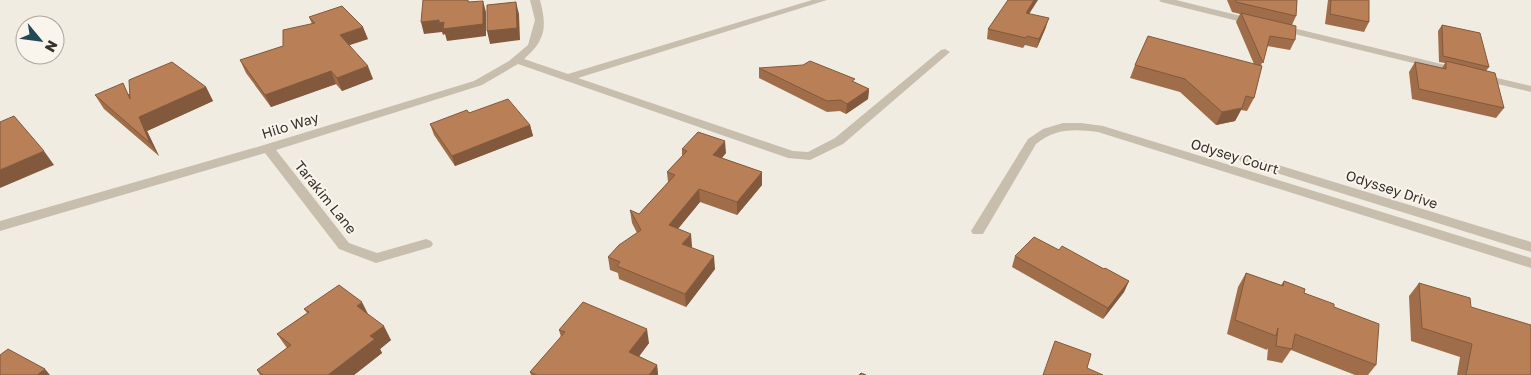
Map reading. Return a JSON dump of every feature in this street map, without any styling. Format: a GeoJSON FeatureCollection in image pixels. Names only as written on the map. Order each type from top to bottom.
{"type":"FeatureCollection","features":[{"type":"Feature","properties":{"kind":"street","name":"Hilo Way"},"geometry":{"type":"LineString","coordinates":[[0,226],[268,148],[478,83],[516,60],[533,46],[540,20],[536,0]]}},
{"type":"Feature","properties":{"kind":"street"},"geometry":{"type":"LineString","coordinates":[[567,78],[822,0]]}},
{"type":"Feature","properties":{"kind":"street"},"geometry":{"type":"LineString","coordinates":[[1164,0],[1531,89]]}},
{"type":"Feature","properties":{"kind":"street"},"geometry":{"type":"LineString","coordinates":[[516,60],[792,155],[810,156],[839,141],[945,52]]}},
{"type":"Feature","properties":{"kind":"street","name":"Odysey Court"},"geometry":{"type":"LineString","coordinates":[[978,231],[1032,142],[1040,134],[1051,129],[1070,125],[1099,129],[1531,263]]}},
{"type":"Feature","properties":{"kind":"street","name":"Tarakim Lane"},"geometry":{"type":"LineString","coordinates":[[268,148],[344,246],[376,258],[426,244]]}},
{"type":"Feature","properties":{"kind":"street","name":"Odyssey Drive"},"geometry":{"type":"LineString","coordinates":[[1245,158],[1531,247]]}},
{"type":"Feature","properties":{"kind":"building"},"geometry":{"type":"Polygon","coordinates":[[[423,0],[483,1],[483,24],[443,29],[444,22],[439,23],[439,20],[421,22],[423,0]]]}},
{"type":"Feature","properties":{"kind":"building"},"geometry":{"type":"Polygon","coordinates":[[[1008,0],[1034,0],[1026,13],[1049,18],[1039,39],[1027,36],[1026,38],[988,29],[1008,0]]]}},
{"type":"Feature","properties":{"kind":"building"},"geometry":{"type":"Polygon","coordinates":[[[1235,0],[1297,0],[1296,16],[1236,2],[1235,0]]]}},
{"type":"Feature","properties":{"kind":"building"},"geometry":{"type":"Polygon","coordinates":[[[1331,0],[1369,0],[1369,22],[1330,14],[1331,0]]]}},
{"type":"Feature","properties":{"kind":"building"},"geometry":{"type":"Polygon","coordinates":[[[516,2],[517,28],[487,31],[487,5],[516,2]]]}},
{"type":"Feature","properties":{"kind":"building"},"geometry":{"type":"Polygon","coordinates":[[[342,6],[363,27],[340,35],[368,66],[337,78],[331,71],[265,95],[240,60],[283,46],[283,30],[315,23],[309,17],[342,6]]]}},
{"type":"Feature","properties":{"kind":"building"},"geometry":{"type":"Polygon","coordinates":[[[1241,13],[1296,26],[1295,40],[1270,36],[1263,63],[1241,13]]]}},
{"type":"Feature","properties":{"kind":"building"},"geometry":{"type":"Polygon","coordinates":[[[1442,25],[1480,33],[1489,67],[1443,56],[1442,25]]]}},
{"type":"Feature","properties":{"kind":"building"},"geometry":{"type":"Polygon","coordinates":[[[1148,36],[1262,66],[1254,98],[1246,96],[1242,108],[1222,112],[1185,79],[1135,65],[1148,36]]]}},
{"type":"Feature","properties":{"kind":"building"},"geometry":{"type":"Polygon","coordinates":[[[810,61],[855,79],[852,81],[869,89],[847,104],[841,100],[827,101],[759,68],[803,65],[810,61]]]}},
{"type":"Feature","properties":{"kind":"building"},"geometry":{"type":"Polygon","coordinates":[[[1446,61],[1495,73],[1504,108],[1419,89],[1415,62],[1446,69],[1446,61]]]}},
{"type":"Feature","properties":{"kind":"building"},"geometry":{"type":"Polygon","coordinates":[[[172,62],[206,87],[139,117],[150,143],[95,95],[123,83],[130,99],[129,80],[172,62]]]}},
{"type":"Feature","properties":{"kind":"building"},"geometry":{"type":"Polygon","coordinates":[[[508,99],[530,125],[452,156],[430,124],[467,110],[469,113],[508,99]]]}},
{"type":"Feature","properties":{"kind":"building"},"geometry":{"type":"Polygon","coordinates":[[[14,116],[44,151],[0,170],[0,122],[14,116]]]}},
{"type":"Feature","properties":{"kind":"building"},"geometry":{"type":"Polygon","coordinates":[[[698,132],[725,141],[713,155],[762,172],[737,202],[699,189],[669,225],[691,234],[682,244],[714,256],[685,294],[617,266],[620,262],[608,257],[619,245],[641,230],[630,210],[639,214],[675,175],[667,172],[687,151],[682,149],[698,132]]]}},
{"type":"Feature","properties":{"kind":"building"},"geometry":{"type":"Polygon","coordinates":[[[1034,237],[1059,250],[1062,246],[1129,281],[1108,308],[1015,256],[1034,237]]]}},
{"type":"Feature","properties":{"kind":"building"},"geometry":{"type":"Polygon","coordinates":[[[1246,273],[1283,286],[1284,281],[1305,289],[1304,293],[1379,324],[1376,365],[1295,334],[1292,349],[1276,346],[1278,328],[1276,336],[1235,320],[1246,273]]]}},
{"type":"Feature","properties":{"kind":"building"},"geometry":{"type":"Polygon","coordinates":[[[1419,283],[1470,298],[1471,307],[1531,325],[1531,375],[1466,375],[1472,344],[1422,328],[1419,283]]]}},
{"type":"Feature","properties":{"kind":"building"},"geometry":{"type":"Polygon","coordinates":[[[339,285],[362,302],[357,306],[384,326],[370,336],[375,339],[328,375],[263,375],[257,370],[291,345],[277,334],[309,312],[304,309],[339,285]]]}},
{"type":"Feature","properties":{"kind":"building"},"geometry":{"type":"Polygon","coordinates":[[[583,302],[647,329],[629,352],[657,365],[649,375],[537,375],[530,372],[565,332],[559,330],[583,302]]]}},
{"type":"Feature","properties":{"kind":"building"},"geometry":{"type":"Polygon","coordinates":[[[1055,341],[1091,354],[1087,368],[1103,375],[1043,375],[1055,341]]]}},
{"type":"Feature","properties":{"kind":"building"},"geometry":{"type":"Polygon","coordinates":[[[8,349],[45,369],[37,375],[0,375],[0,355],[8,349]]]}}]}
